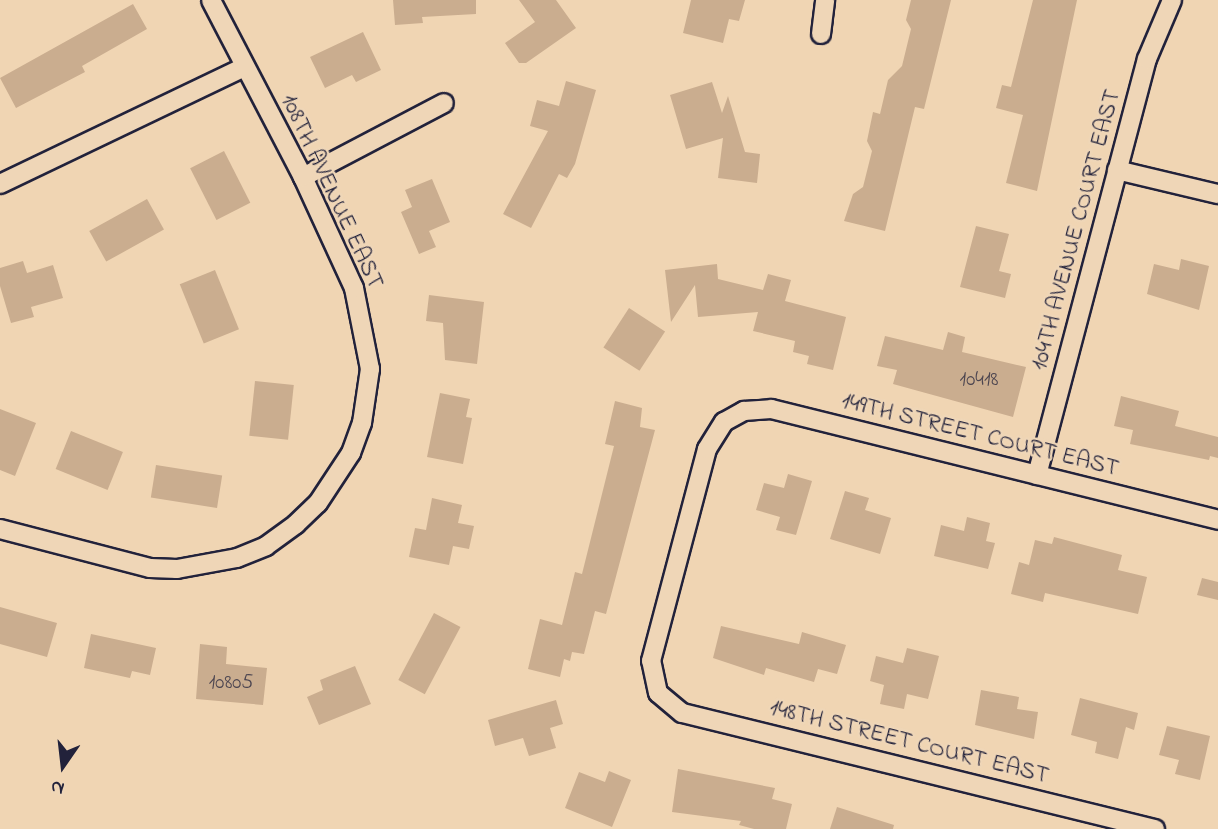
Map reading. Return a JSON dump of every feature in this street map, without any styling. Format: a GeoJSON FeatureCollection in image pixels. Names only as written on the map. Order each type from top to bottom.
{"type":"FeatureCollection","features":[{"type":"Feature","properties":{"kind":"street","name":"108TH AVENUE EAST"},"geometry":{"type":"LineString","coordinates":[[0,529],[150,568],[177,569],[225,561],[267,546],[318,503],[351,453],[368,394],[367,349],[354,288],[303,177],[211,0]]}},
{"type":"Feature","properties":{"kind":"street"},"geometry":{"type":"LineString","coordinates":[[821,34],[825,0]]}},
{"type":"Feature","properties":{"kind":"street","name":"104TH AVENUE COURT EAST"},"geometry":{"type":"LineString","coordinates":[[1037,475],[1147,59],[1172,0]]}},
{"type":"Feature","properties":{"kind":"street"},"geometry":{"type":"LineString","coordinates":[[0,184],[244,67]]}},
{"type":"Feature","properties":{"kind":"street"},"geometry":{"type":"LineString","coordinates":[[303,177],[444,103]]}},
{"type":"Feature","properties":{"kind":"street"},"geometry":{"type":"LineString","coordinates":[[1117,170],[1218,194]]}},
{"type":"Feature","properties":{"kind":"street","name":"149TH STREET COURT EAST"},"geometry":{"type":"LineString","coordinates":[[658,693],[652,661],[707,449],[715,432],[731,416],[752,409],[771,409],[1218,520]]}},
{"type":"Feature","properties":{"kind":"street","name":"148TH STREET COURT EAST"},"geometry":{"type":"LineString","coordinates":[[658,693],[682,713],[1155,829]]}},
{"type":"Feature","properties":{"kind":"building"},"geometry":{"type":"Polygon","coordinates":[[[393,0],[476,0],[476,14],[422,17],[423,23],[395,25],[393,0]]]}},
{"type":"Feature","properties":{"kind":"building"},"geometry":{"type":"Polygon","coordinates":[[[519,0],[556,0],[576,28],[526,63],[519,63],[505,43],[535,22],[519,0]]]}},
{"type":"Feature","properties":{"kind":"building"},"geometry":{"type":"Polygon","coordinates":[[[691,0],[745,0],[739,21],[729,19],[723,43],[683,33],[691,0]]]}},
{"type":"Feature","properties":{"kind":"building"},"geometry":{"type":"Polygon","coordinates":[[[911,0],[951,0],[924,109],[915,107],[885,231],[844,221],[853,194],[863,187],[872,151],[867,141],[873,112],[880,114],[888,80],[902,66],[911,29],[906,20],[911,0]]]}},
{"type":"Feature","properties":{"kind":"building"},"geometry":{"type":"Polygon","coordinates":[[[1033,0],[1077,0],[1037,191],[1006,183],[1023,115],[996,108],[1002,85],[1011,87],[1033,0]]]}},
{"type":"Feature","properties":{"kind":"building"},"geometry":{"type":"Polygon","coordinates":[[[133,4],[147,29],[82,66],[85,72],[16,108],[0,78],[133,4]]]}},
{"type":"Feature","properties":{"kind":"building"},"geometry":{"type":"Polygon","coordinates":[[[363,32],[381,70],[356,82],[352,75],[325,88],[310,57],[363,32]]]}},
{"type":"Feature","properties":{"kind":"building"},"geometry":{"type":"Polygon","coordinates":[[[566,81],[596,90],[575,164],[567,178],[559,174],[531,228],[503,214],[548,131],[530,126],[537,100],[559,106],[566,81]]]}},
{"type":"Feature","properties":{"kind":"building"},"geometry":{"type":"Polygon","coordinates":[[[712,82],[722,113],[728,96],[745,152],[760,154],[757,183],[718,178],[723,138],[686,149],[670,95],[712,82]]]}},
{"type":"Feature","properties":{"kind":"building"},"geometry":{"type":"Polygon","coordinates":[[[224,151],[250,203],[216,220],[190,168],[224,151]]]}},
{"type":"Feature","properties":{"kind":"building"},"geometry":{"type":"Polygon","coordinates":[[[432,179],[450,222],[429,231],[436,247],[419,254],[401,212],[412,207],[405,190],[432,179]]]}},
{"type":"Feature","properties":{"kind":"building"},"geometry":{"type":"Polygon","coordinates":[[[147,199],[164,230],[106,262],[89,231],[147,199]]]}},
{"type":"Feature","properties":{"kind":"building"},"geometry":{"type":"Polygon","coordinates":[[[976,226],[1009,234],[999,271],[1011,274],[1005,298],[960,287],[976,226]]]}},
{"type":"Feature","properties":{"kind":"building"},"geometry":{"type":"Polygon","coordinates":[[[1181,259],[1209,266],[1199,310],[1147,294],[1154,264],[1179,270],[1181,259]]]}},
{"type":"Feature","properties":{"kind":"building"},"geometry":{"type":"Polygon","coordinates":[[[23,261],[27,273],[53,265],[63,298],[31,307],[34,317],[11,323],[0,286],[0,268],[23,261]]]}},
{"type":"Feature","properties":{"kind":"building"},"geometry":{"type":"Polygon","coordinates":[[[717,264],[718,279],[763,290],[768,274],[791,280],[785,301],[846,317],[833,370],[807,364],[809,356],[793,352],[795,341],[753,331],[758,312],[698,317],[695,285],[671,322],[665,270],[717,264]]]}},
{"type":"Feature","properties":{"kind":"building"},"geometry":{"type":"Polygon","coordinates":[[[215,270],[239,329],[204,344],[180,284],[215,270]]]}},
{"type":"Feature","properties":{"kind":"building"},"geometry":{"type":"Polygon","coordinates":[[[429,295],[484,302],[477,364],[445,360],[443,323],[426,321],[429,295]]]}},
{"type":"Feature","properties":{"kind":"building"},"geometry":{"type":"Polygon","coordinates":[[[629,308],[665,331],[639,371],[603,347],[629,308]]]}},
{"type":"Feature","properties":{"kind":"building"},"geometry":{"type":"Polygon","coordinates":[[[948,332],[965,337],[962,352],[1026,367],[1013,417],[893,384],[897,370],[877,366],[885,336],[943,350],[948,332]]]}},
{"type":"Feature","properties":{"kind":"building"},"geometry":{"type":"Polygon","coordinates":[[[255,381],[294,385],[288,440],[249,436],[255,381]]]}},
{"type":"Feature","properties":{"kind":"building"},"geometry":{"type":"Polygon","coordinates":[[[440,393],[470,399],[466,417],[472,418],[463,464],[427,457],[440,393]]]}},
{"type":"Feature","properties":{"kind":"building"},"geometry":{"type":"Polygon","coordinates":[[[1121,396],[1179,411],[1175,426],[1218,437],[1218,458],[1210,456],[1209,460],[1130,444],[1133,430],[1114,426],[1121,396]]]}},
{"type":"Feature","properties":{"kind":"building"},"geometry":{"type":"Polygon","coordinates":[[[615,401],[642,408],[640,427],[655,430],[606,614],[595,611],[584,654],[572,652],[570,661],[564,659],[560,677],[528,669],[540,619],[562,625],[575,572],[582,574],[614,446],[605,444],[615,401]]]}},
{"type":"Feature","properties":{"kind":"building"},"geometry":{"type":"Polygon","coordinates":[[[0,409],[36,423],[15,476],[0,470],[0,409]]]}},
{"type":"Feature","properties":{"kind":"building"},"geometry":{"type":"Polygon","coordinates":[[[71,431],[123,452],[108,490],[56,469],[71,431]]]}},
{"type":"Feature","properties":{"kind":"building"},"geometry":{"type":"Polygon","coordinates":[[[156,465],[222,475],[217,508],[151,498],[156,465]]]}},
{"type":"Feature","properties":{"kind":"building"},"geometry":{"type":"Polygon","coordinates":[[[788,474],[812,481],[796,535],[776,530],[780,517],[756,510],[764,483],[784,488],[788,474]]]}},
{"type":"Feature","properties":{"kind":"building"},"geometry":{"type":"Polygon","coordinates":[[[845,491],[869,498],[865,510],[891,518],[880,554],[830,539],[845,491]]]}},
{"type":"Feature","properties":{"kind":"building"},"geometry":{"type":"Polygon","coordinates":[[[432,498],[462,505],[458,523],[474,526],[469,549],[453,546],[449,565],[409,557],[415,528],[426,530],[432,498]]]}},
{"type":"Feature","properties":{"kind":"building"},"geometry":{"type":"Polygon","coordinates":[[[967,517],[990,523],[986,541],[995,543],[988,569],[934,556],[941,525],[964,531],[967,517]]]}},
{"type":"Feature","properties":{"kind":"building"},"geometry":{"type":"Polygon","coordinates":[[[1054,537],[1122,555],[1118,570],[1147,577],[1138,614],[1045,593],[1043,602],[1011,594],[1019,562],[1029,565],[1035,540],[1052,544],[1054,537]]]}},
{"type":"Feature","properties":{"kind":"building"},"geometry":{"type":"Polygon","coordinates":[[[1202,578],[1218,582],[1218,600],[1197,595],[1202,578]]]}},
{"type":"Feature","properties":{"kind":"building"},"geometry":{"type":"Polygon","coordinates":[[[0,607],[57,623],[47,657],[0,644],[0,607]]]}},
{"type":"Feature","properties":{"kind":"building"},"geometry":{"type":"Polygon","coordinates":[[[434,613],[460,627],[425,694],[398,680],[434,613]]]}},
{"type":"Feature","properties":{"kind":"building"},"geometry":{"type":"Polygon","coordinates":[[[721,626],[799,644],[802,632],[846,645],[837,674],[818,669],[814,682],[766,668],[764,675],[713,658],[721,626]]]}},
{"type":"Feature","properties":{"kind":"building"},"geometry":{"type":"Polygon","coordinates":[[[91,634],[156,648],[150,675],[132,671],[130,678],[84,668],[91,634]]]}},
{"type":"Feature","properties":{"kind":"building"},"geometry":{"type":"Polygon","coordinates":[[[200,644],[227,647],[226,664],[267,668],[263,705],[196,699],[200,644]]]}},
{"type":"Feature","properties":{"kind":"building"},"geometry":{"type":"Polygon","coordinates":[[[907,648],[939,656],[928,699],[907,694],[904,709],[880,704],[884,685],[870,681],[876,656],[903,663],[907,648]]]}},
{"type":"Feature","properties":{"kind":"building"},"geometry":{"type":"Polygon","coordinates":[[[355,666],[371,704],[319,725],[307,697],[323,690],[320,680],[355,666]]]}},
{"type":"Feature","properties":{"kind":"building"},"geometry":{"type":"Polygon","coordinates":[[[981,690],[1019,697],[1017,709],[1038,712],[1034,739],[975,725],[981,690]]]}},
{"type":"Feature","properties":{"kind":"building"},"geometry":{"type":"Polygon","coordinates":[[[1080,698],[1138,713],[1134,730],[1126,727],[1118,759],[1095,753],[1097,742],[1071,735],[1080,698]]]}},
{"type":"Feature","properties":{"kind":"building"},"geometry":{"type":"Polygon","coordinates":[[[556,700],[563,724],[550,728],[556,748],[529,756],[523,738],[495,746],[488,720],[556,700]]]}},
{"type":"Feature","properties":{"kind":"building"},"geometry":{"type":"Polygon","coordinates":[[[1167,726],[1210,736],[1200,780],[1175,774],[1179,760],[1159,755],[1167,726]]]}},
{"type":"Feature","properties":{"kind":"building"},"geometry":{"type":"Polygon","coordinates":[[[678,769],[775,788],[772,799],[792,804],[786,829],[754,829],[739,825],[741,821],[672,812],[678,769]]]}},
{"type":"Feature","properties":{"kind":"building"},"geometry":{"type":"Polygon","coordinates":[[[609,771],[631,780],[612,827],[565,808],[579,772],[605,782],[609,771]]]}},
{"type":"Feature","properties":{"kind":"building"},"geometry":{"type":"Polygon","coordinates":[[[837,807],[894,825],[893,829],[830,829],[837,807]]]}}]}
